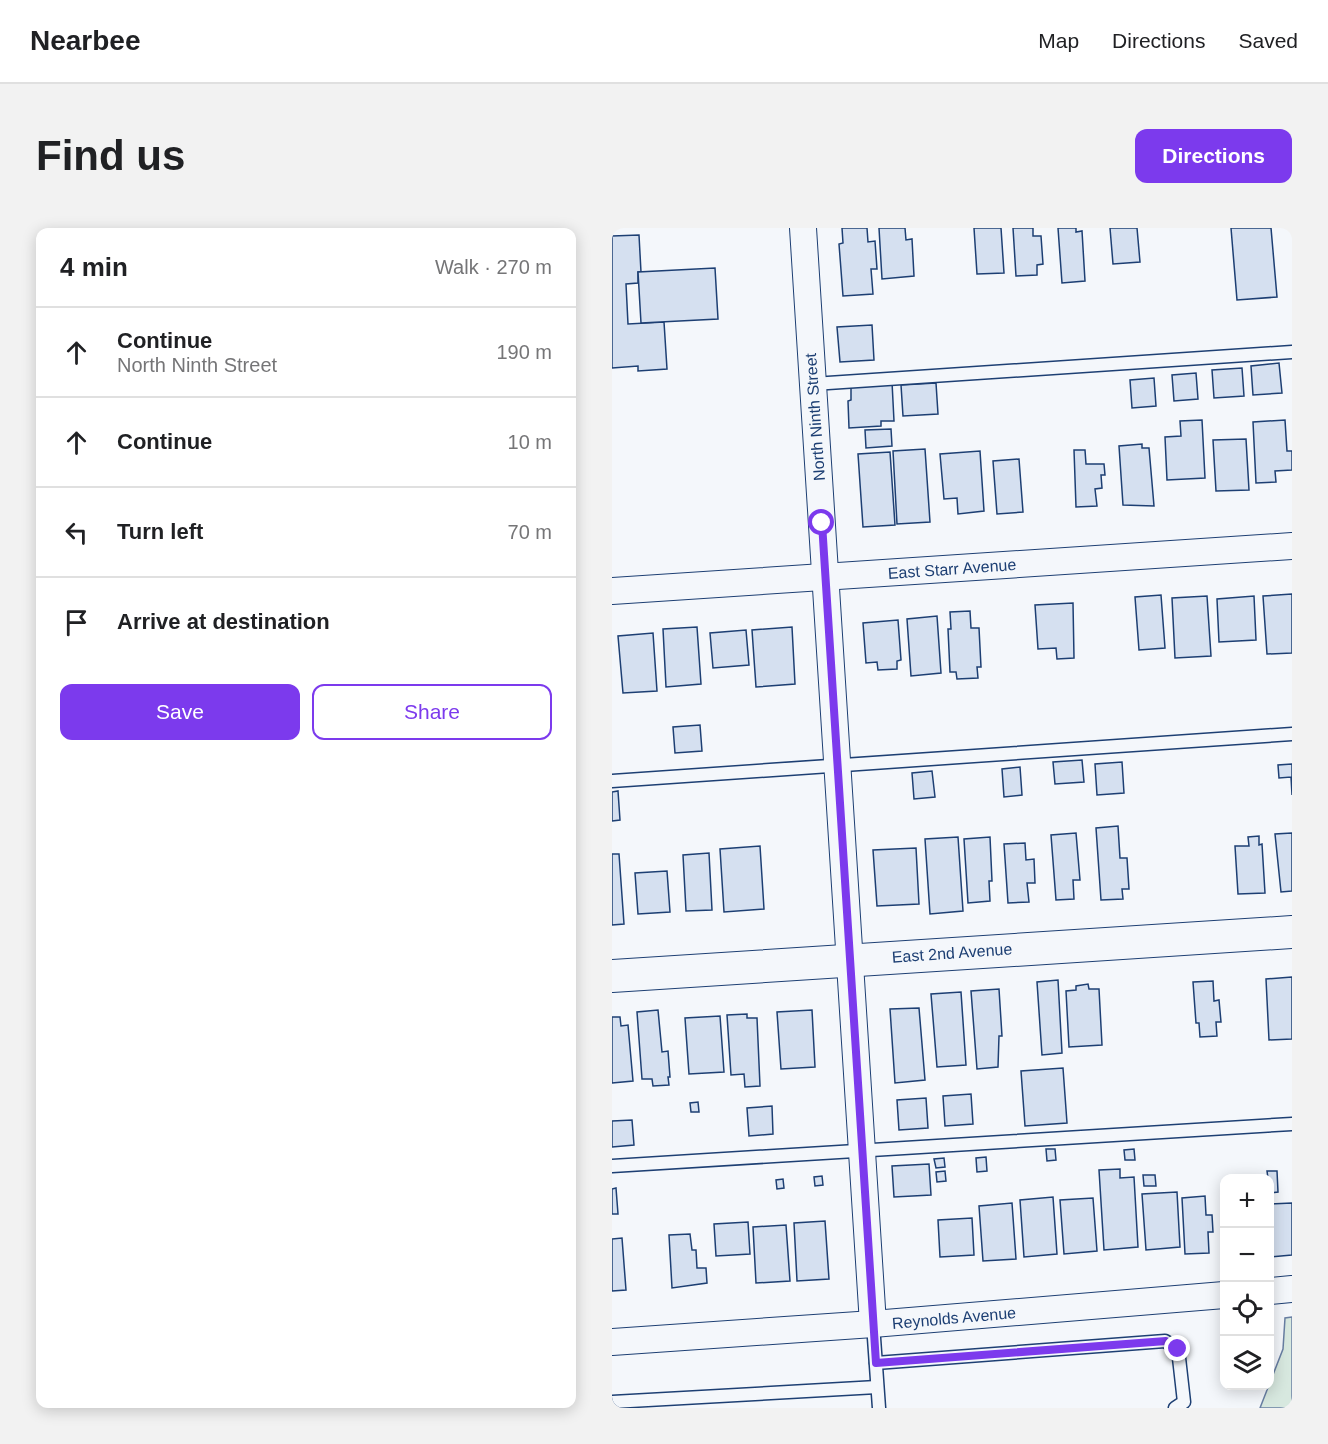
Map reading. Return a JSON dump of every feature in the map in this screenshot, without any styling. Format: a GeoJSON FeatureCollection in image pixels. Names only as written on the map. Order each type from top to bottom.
{"type":"FeatureCollection","features":[{"type":"Feature","properties":{"kind":"street","name":"North Ninth Street"},"geometry":{"type":"LineString","coordinates":[[803,228],[873,1324]]}},
{"type":"Feature","properties":{"kind":"street","name":"East Starr Avenue"},"geometry":{"type":"LineString","coordinates":[[612,591],[1292,546]]}},
{"type":"Feature","properties":{"kind":"street","name":"East 2nd Avenue"},"geometry":{"type":"LineString","coordinates":[[612,976],[1292,932]]}},
{"type":"Feature","properties":{"kind":"street"},"geometry":{"type":"LineString","coordinates":[[1274,1291],[1292,1289]]}},
{"type":"Feature","properties":{"kind":"street","name":"Reynolds Avenue"},"geometry":{"type":"LineString","coordinates":[[612,1342],[873,1324],[1220,1295]]}},
{"type":"Feature","properties":{"kind":"lane"},"geometry":{"type":"LineString","coordinates":[[813,384],[1292,352]]}},
{"type":"Feature","properties":{"kind":"lane"},"geometry":{"type":"LineString","coordinates":[[612,781],[1292,734]]}},
{"type":"Feature","properties":{"kind":"lane"},"geometry":{"type":"LineString","coordinates":[[612,1166],[1292,1125]]}},
{"type":"Feature","properties":{"kind":"lane"},"geometry":{"type":"LineString","coordinates":[[873,1324],[879,1408]]}},
{"type":"Feature","properties":{"kind":"lane"},"geometry":{"type":"LineString","coordinates":[[876,1363],[1166,1341],[1178,1349],[1184,1402],[1175,1408]]}},
{"type":"Feature","properties":{"kind":"lane"},"geometry":{"type":"LineString","coordinates":[[612,1402],[877,1387]]}},
{"type":"Feature","properties":{"kind":"shaded area"},"geometry":{"type":"Polygon","coordinates":[[[1292,1317],[1292,1408],[1260,1408],[1267,1390],[1274,1390],[1274,1372],[1283,1349],[1285,1318],[1292,1317]]]}},
{"type":"Feature","properties":{"kind":"building"},"geometry":{"type":"Polygon","coordinates":[[[842,228],[867,228],[868,242],[875,241],[877,269],[871,269],[873,294],[843,296],[839,244],[843,243],[842,228]]]}},
{"type":"Feature","properties":{"kind":"building"},"geometry":{"type":"Polygon","coordinates":[[[879,228],[905,228],[906,240],[912,239],[914,276],[882,279],[879,228]]]}},
{"type":"Feature","properties":{"kind":"building"},"geometry":{"type":"Polygon","coordinates":[[[974,228],[1001,228],[1004,273],[977,274],[974,228]]]}},
{"type":"Feature","properties":{"kind":"building"},"geometry":{"type":"Polygon","coordinates":[[[1013,228],[1033,228],[1033,236],[1041,236],[1043,264],[1037,265],[1037,275],[1016,276],[1013,228]]]}},
{"type":"Feature","properties":{"kind":"building"},"geometry":{"type":"Polygon","coordinates":[[[1058,228],[1076,228],[1076,232],[1082,231],[1085,281],[1062,283],[1058,228]]]}},
{"type":"Feature","properties":{"kind":"building"},"geometry":{"type":"Polygon","coordinates":[[[1110,228],[1137,228],[1140,262],[1113,264],[1110,228]]]}},
{"type":"Feature","properties":{"kind":"building"},"geometry":{"type":"Polygon","coordinates":[[[1231,228],[1271,228],[1277,297],[1237,300],[1231,228]]]}},
{"type":"Feature","properties":{"kind":"building"},"geometry":{"type":"Polygon","coordinates":[[[639,235],[641,272],[638,272],[638,283],[626,284],[628,324],[664,322],[667,369],[638,371],[638,366],[612,368],[612,236],[639,235]]]}},
{"type":"Feature","properties":{"kind":"building"},"geometry":{"type":"Polygon","coordinates":[[[715,268],[718,319],[641,323],[638,272],[715,268]]]}},
{"type":"Feature","properties":{"kind":"building"},"geometry":{"type":"Polygon","coordinates":[[[872,325],[874,360],[840,362],[837,327],[872,325]]]}},
{"type":"Feature","properties":{"kind":"building"},"geometry":{"type":"Polygon","coordinates":[[[1279,363],[1282,393],[1253,395],[1251,366],[1279,363]]]}},
{"type":"Feature","properties":{"kind":"building"},"geometry":{"type":"Polygon","coordinates":[[[1242,368],[1244,396],[1214,398],[1212,370],[1242,368]]]}},
{"type":"Feature","properties":{"kind":"building"},"geometry":{"type":"Polygon","coordinates":[[[1196,373],[1198,399],[1174,401],[1172,375],[1196,373]]]}},
{"type":"Feature","properties":{"kind":"building"},"geometry":{"type":"Polygon","coordinates":[[[1154,378],[1156,406],[1132,408],[1130,380],[1154,378]]]}},
{"type":"Feature","properties":{"kind":"building"},"geometry":{"type":"Polygon","coordinates":[[[892,382],[894,421],[881,421],[881,426],[849,428],[848,401],[851,400],[851,385],[892,382]]]}},
{"type":"Feature","properties":{"kind":"building"},"geometry":{"type":"Polygon","coordinates":[[[936,383],[938,414],[903,416],[901,385],[936,383]]]}},
{"type":"Feature","properties":{"kind":"building"},"geometry":{"type":"Polygon","coordinates":[[[1202,420],[1205,478],[1167,480],[1165,437],[1181,436],[1180,421],[1202,420]]]}},
{"type":"Feature","properties":{"kind":"building"},"geometry":{"type":"Polygon","coordinates":[[[1285,420],[1287,451],[1292,451],[1292,470],[1275,471],[1276,482],[1256,483],[1253,422],[1285,420]]]}},
{"type":"Feature","properties":{"kind":"building"},"geometry":{"type":"Polygon","coordinates":[[[891,429],[892,446],[866,448],[865,430],[891,429]]]}},
{"type":"Feature","properties":{"kind":"building"},"geometry":{"type":"Polygon","coordinates":[[[1246,439],[1249,490],[1216,491],[1213,440],[1246,439]]]}},
{"type":"Feature","properties":{"kind":"building"},"geometry":{"type":"Polygon","coordinates":[[[1142,444],[1142,448],[1149,448],[1154,506],[1123,505],[1119,446],[1142,444]]]}},
{"type":"Feature","properties":{"kind":"building"},"geometry":{"type":"Polygon","coordinates":[[[925,449],[930,522],[897,524],[893,451],[925,449]]]}},
{"type":"Feature","properties":{"kind":"building"},"geometry":{"type":"Polygon","coordinates":[[[1074,450],[1085,450],[1086,464],[1104,464],[1105,475],[1101,475],[1102,488],[1095,489],[1097,506],[1076,507],[1074,450]]]}},
{"type":"Feature","properties":{"kind":"building"},"geometry":{"type":"Polygon","coordinates":[[[980,451],[984,511],[958,514],[957,498],[944,499],[940,454],[980,451]]]}},
{"type":"Feature","properties":{"kind":"building"},"geometry":{"type":"Polygon","coordinates":[[[890,452],[895,525],[863,527],[858,454],[890,452]]]}},
{"type":"Feature","properties":{"kind":"building"},"geometry":{"type":"Polygon","coordinates":[[[1019,459],[1023,512],[997,514],[993,461],[1019,459]]]}},
{"type":"Feature","properties":{"kind":"building"},"geometry":{"type":"Polygon","coordinates":[[[1292,594],[1292,653],[1267,654],[1263,596],[1292,594]]]}},
{"type":"Feature","properties":{"kind":"building"},"geometry":{"type":"Polygon","coordinates":[[[1161,595],[1165,648],[1139,650],[1135,597],[1161,595]]]}},
{"type":"Feature","properties":{"kind":"building"},"geometry":{"type":"Polygon","coordinates":[[[1207,596],[1211,656],[1175,658],[1172,598],[1207,596]]]}},
{"type":"Feature","properties":{"kind":"building"},"geometry":{"type":"Polygon","coordinates":[[[1254,596],[1256,640],[1219,642],[1217,599],[1254,596]]]}},
{"type":"Feature","properties":{"kind":"building"},"geometry":{"type":"Polygon","coordinates":[[[1073,603],[1074,658],[1057,659],[1056,648],[1038,649],[1035,605],[1073,603]]]}},
{"type":"Feature","properties":{"kind":"building"},"geometry":{"type":"Polygon","coordinates":[[[970,611],[971,628],[979,628],[981,667],[977,667],[978,678],[957,679],[956,672],[950,672],[948,629],[951,629],[950,612],[970,611]]]}},
{"type":"Feature","properties":{"kind":"building"},"geometry":{"type":"Polygon","coordinates":[[[937,616],[941,673],[911,676],[907,619],[937,616]]]}},
{"type":"Feature","properties":{"kind":"building"},"geometry":{"type":"Polygon","coordinates":[[[898,620],[901,660],[897,661],[897,669],[878,670],[877,662],[866,663],[863,623],[898,620]]]}},
{"type":"Feature","properties":{"kind":"building"},"geometry":{"type":"Polygon","coordinates":[[[697,627],[701,684],[666,687],[663,629],[697,627]]]}},
{"type":"Feature","properties":{"kind":"building"},"geometry":{"type":"Polygon","coordinates":[[[792,627],[795,684],[756,687],[752,630],[792,627]]]}},
{"type":"Feature","properties":{"kind":"building"},"geometry":{"type":"Polygon","coordinates":[[[746,630],[749,665],[713,668],[710,633],[746,630]]]}},
{"type":"Feature","properties":{"kind":"building"},"geometry":{"type":"Polygon","coordinates":[[[653,633],[657,691],[623,693],[618,636],[653,633]]]}},
{"type":"Feature","properties":{"kind":"building"},"geometry":{"type":"Polygon","coordinates":[[[700,725],[702,751],[675,753],[673,727],[700,725]]]}},
{"type":"Feature","properties":{"kind":"building"},"geometry":{"type":"Polygon","coordinates":[[[1082,760],[1084,782],[1055,784],[1053,762],[1082,760]]]}},
{"type":"Feature","properties":{"kind":"building"},"geometry":{"type":"Polygon","coordinates":[[[1122,762],[1124,793],[1097,795],[1095,764],[1122,762]]]}},
{"type":"Feature","properties":{"kind":"building"},"geometry":{"type":"Polygon","coordinates":[[[1292,764],[1292,795],[1291,777],[1279,778],[1278,765],[1292,764]]]}},
{"type":"Feature","properties":{"kind":"building"},"geometry":{"type":"Polygon","coordinates":[[[1020,767],[1022,795],[1004,797],[1002,769],[1020,767]]]}},
{"type":"Feature","properties":{"kind":"building"},"geometry":{"type":"Polygon","coordinates":[[[932,771],[935,797],[914,799],[912,773],[932,771]]]}},
{"type":"Feature","properties":{"kind":"building"},"geometry":{"type":"Polygon","coordinates":[[[618,791],[620,820],[612,821],[612,792],[618,791]]]}},
{"type":"Feature","properties":{"kind":"building"},"geometry":{"type":"Polygon","coordinates":[[[1118,826],[1120,858],[1127,858],[1129,889],[1122,889],[1123,899],[1101,900],[1096,828],[1118,826]]]}},
{"type":"Feature","properties":{"kind":"building"},"geometry":{"type":"Polygon","coordinates":[[[1076,833],[1080,880],[1073,880],[1074,899],[1056,900],[1051,835],[1076,833]]]}},
{"type":"Feature","properties":{"kind":"building"},"geometry":{"type":"Polygon","coordinates":[[[1292,833],[1292,891],[1281,892],[1275,834],[1292,833]]]}},
{"type":"Feature","properties":{"kind":"building"},"geometry":{"type":"Polygon","coordinates":[[[1259,836],[1259,845],[1262,844],[1265,893],[1238,894],[1235,846],[1249,846],[1248,837],[1259,836]]]}},
{"type":"Feature","properties":{"kind":"building"},"geometry":{"type":"Polygon","coordinates":[[[958,837],[963,911],[930,914],[925,839],[958,837]]]}},
{"type":"Feature","properties":{"kind":"building"},"geometry":{"type":"Polygon","coordinates":[[[990,837],[992,881],[989,881],[990,901],[968,903],[964,839],[990,837]]]}},
{"type":"Feature","properties":{"kind":"building"},"geometry":{"type":"Polygon","coordinates":[[[1025,843],[1026,860],[1034,859],[1035,883],[1027,883],[1029,902],[1008,903],[1004,844],[1025,843]]]}},
{"type":"Feature","properties":{"kind":"building"},"geometry":{"type":"Polygon","coordinates":[[[760,846],[764,909],[724,912],[720,849],[760,846]]]}},
{"type":"Feature","properties":{"kind":"building"},"geometry":{"type":"Polygon","coordinates":[[[916,848],[919,904],[877,906],[873,850],[916,848]]]}},
{"type":"Feature","properties":{"kind":"building"},"geometry":{"type":"Polygon","coordinates":[[[709,853],[712,910],[686,911],[683,855],[709,853]]]}},
{"type":"Feature","properties":{"kind":"building"},"geometry":{"type":"Polygon","coordinates":[[[612,854],[619,854],[624,924],[612,925],[612,854]]]}},
{"type":"Feature","properties":{"kind":"building"},"geometry":{"type":"Polygon","coordinates":[[[667,871],[670,912],[638,914],[635,873],[667,871]]]}},
{"type":"Feature","properties":{"kind":"building"},"geometry":{"type":"Polygon","coordinates":[[[1292,977],[1292,1039],[1269,1040],[1266,979],[1292,977]]]}},
{"type":"Feature","properties":{"kind":"building"},"geometry":{"type":"Polygon","coordinates":[[[1058,980],[1062,1053],[1042,1055],[1037,982],[1058,980]]]}},
{"type":"Feature","properties":{"kind":"building"},"geometry":{"type":"Polygon","coordinates":[[[1213,981],[1214,1001],[1219,1000],[1221,1022],[1216,1022],[1217,1036],[1200,1037],[1199,1023],[1196,1023],[1193,982],[1213,981]]]}},
{"type":"Feature","properties":{"kind":"building"},"geometry":{"type":"Polygon","coordinates":[[[1088,984],[1089,989],[1099,989],[1102,1045],[1069,1047],[1066,991],[1076,990],[1076,986],[1088,984]]]}},
{"type":"Feature","properties":{"kind":"building"},"geometry":{"type":"Polygon","coordinates":[[[999,989],[1002,1036],[999,1036],[998,1067],[977,1069],[971,991],[999,989]]]}},
{"type":"Feature","properties":{"kind":"building"},"geometry":{"type":"Polygon","coordinates":[[[961,992],[966,1065],[937,1067],[931,994],[961,992]]]}},
{"type":"Feature","properties":{"kind":"building"},"geometry":{"type":"Polygon","coordinates":[[[919,1008],[925,1080],[895,1083],[890,1009],[919,1008]]]}},
{"type":"Feature","properties":{"kind":"building"},"geometry":{"type":"Polygon","coordinates":[[[658,1010],[662,1052],[668,1051],[670,1077],[668,1077],[669,1085],[653,1086],[652,1079],[642,1079],[637,1012],[658,1010]]]}},
{"type":"Feature","properties":{"kind":"building"},"geometry":{"type":"Polygon","coordinates":[[[812,1010],[815,1067],[781,1069],[777,1012],[812,1010]]]}},
{"type":"Feature","properties":{"kind":"building"},"geometry":{"type":"Polygon","coordinates":[[[747,1014],[747,1018],[757,1018],[760,1086],[745,1087],[744,1074],[731,1075],[727,1015],[747,1014]]]}},
{"type":"Feature","properties":{"kind":"building"},"geometry":{"type":"Polygon","coordinates":[[[720,1016],[724,1072],[689,1074],[685,1018],[720,1016]]]}},
{"type":"Feature","properties":{"kind":"building"},"geometry":{"type":"Polygon","coordinates":[[[612,1017],[620,1017],[621,1026],[628,1025],[633,1081],[612,1083],[612,1017]]]}},
{"type":"Feature","properties":{"kind":"building"},"geometry":{"type":"Polygon","coordinates":[[[1063,1068],[1067,1123],[1025,1126],[1021,1071],[1063,1068]]]}},
{"type":"Feature","properties":{"kind":"building"},"geometry":{"type":"Polygon","coordinates":[[[971,1094],[973,1124],[945,1126],[943,1096],[971,1094]]]}},
{"type":"Feature","properties":{"kind":"building"},"geometry":{"type":"Polygon","coordinates":[[[926,1098],[928,1128],[899,1130],[897,1100],[926,1098]]]}},
{"type":"Feature","properties":{"kind":"building"},"geometry":{"type":"Polygon","coordinates":[[[698,1102],[699,1112],[691,1112],[690,1103],[698,1102]]]}},
{"type":"Feature","properties":{"kind":"building"},"geometry":{"type":"Polygon","coordinates":[[[772,1106],[773,1134],[749,1136],[747,1108],[772,1106]]]}},
{"type":"Feature","properties":{"kind":"building"},"geometry":{"type":"Polygon","coordinates":[[[632,1120],[634,1145],[612,1147],[612,1121],[632,1120]]]}},
{"type":"Feature","properties":{"kind":"building"},"geometry":{"type":"Polygon","coordinates":[[[1046,1149],[1055,1149],[1056,1160],[1047,1161],[1046,1149]]]}},
{"type":"Feature","properties":{"kind":"building"},"geometry":{"type":"Polygon","coordinates":[[[1134,1149],[1135,1160],[1125,1160],[1124,1150],[1134,1149]]]}},
{"type":"Feature","properties":{"kind":"building"},"geometry":{"type":"Polygon","coordinates":[[[986,1157],[987,1171],[977,1172],[976,1158],[986,1157]]]}},
{"type":"Feature","properties":{"kind":"building"},"geometry":{"type":"Polygon","coordinates":[[[944,1158],[945,1167],[936,1168],[934,1159],[944,1158]]]}},
{"type":"Feature","properties":{"kind":"building"},"geometry":{"type":"Polygon","coordinates":[[[929,1164],[931,1195],[894,1197],[892,1166],[929,1164]]]}},
{"type":"Feature","properties":{"kind":"building"},"geometry":{"type":"Polygon","coordinates":[[[1120,1169],[1120,1178],[1134,1177],[1138,1247],[1104,1250],[1099,1170],[1120,1169]]]}},
{"type":"Feature","properties":{"kind":"building"},"geometry":{"type":"Polygon","coordinates":[[[945,1171],[946,1181],[937,1182],[936,1172],[945,1171]]]}},
{"type":"Feature","properties":{"kind":"building"},"geometry":{"type":"Polygon","coordinates":[[[1267,1171],[1277,1171],[1278,1192],[1274,1192],[1274,1174],[1267,1174],[1267,1171]]]}},
{"type":"Feature","properties":{"kind":"building"},"geometry":{"type":"Polygon","coordinates":[[[1143,1175],[1155,1175],[1156,1186],[1144,1186],[1143,1175]]]}},
{"type":"Feature","properties":{"kind":"building"},"geometry":{"type":"Polygon","coordinates":[[[822,1176],[823,1185],[815,1186],[814,1177],[822,1176]]]}},
{"type":"Feature","properties":{"kind":"building"},"geometry":{"type":"Polygon","coordinates":[[[783,1179],[784,1188],[777,1189],[776,1180],[783,1179]]]}},
{"type":"Feature","properties":{"kind":"building"},"geometry":{"type":"Polygon","coordinates":[[[616,1188],[618,1214],[612,1214],[612,1189],[616,1188]]]}},
{"type":"Feature","properties":{"kind":"building"},"geometry":{"type":"Polygon","coordinates":[[[1177,1192],[1180,1247],[1146,1250],[1142,1194],[1177,1192]]]}},
{"type":"Feature","properties":{"kind":"building"},"geometry":{"type":"Polygon","coordinates":[[[1205,1196],[1206,1215],[1212,1215],[1213,1232],[1208,1232],[1209,1253],[1185,1254],[1182,1198],[1205,1196]]]}},
{"type":"Feature","properties":{"kind":"building"},"geometry":{"type":"Polygon","coordinates":[[[1053,1197],[1057,1254],[1024,1257],[1020,1200],[1053,1197]]]}},
{"type":"Feature","properties":{"kind":"building"},"geometry":{"type":"Polygon","coordinates":[[[1093,1198],[1097,1251],[1064,1254],[1060,1200],[1093,1198]]]}},
{"type":"Feature","properties":{"kind":"building"},"geometry":{"type":"Polygon","coordinates":[[[1012,1203],[1016,1259],[983,1261],[979,1206],[1012,1203]]]}},
{"type":"Feature","properties":{"kind":"building"},"geometry":{"type":"Polygon","coordinates":[[[1292,1203],[1292,1255],[1274,1257],[1274,1204],[1292,1203]]]}},
{"type":"Feature","properties":{"kind":"building"},"geometry":{"type":"Polygon","coordinates":[[[972,1218],[974,1255],[940,1257],[938,1220],[972,1218]]]}},
{"type":"Feature","properties":{"kind":"building"},"geometry":{"type":"Polygon","coordinates":[[[825,1221],[829,1279],[797,1281],[794,1223],[825,1221]]]}},
{"type":"Feature","properties":{"kind":"building"},"geometry":{"type":"Polygon","coordinates":[[[748,1222],[750,1254],[716,1256],[714,1224],[748,1222]]]}},
{"type":"Feature","properties":{"kind":"building"},"geometry":{"type":"Polygon","coordinates":[[[786,1225],[790,1281],[756,1283],[753,1227],[786,1225]]]}},
{"type":"Feature","properties":{"kind":"building"},"geometry":{"type":"Polygon","coordinates":[[[690,1234],[692,1250],[696,1250],[697,1268],[706,1268],[707,1283],[672,1288],[669,1235],[690,1234]]]}},
{"type":"Feature","properties":{"kind":"building"},"geometry":{"type":"Polygon","coordinates":[[[622,1238],[626,1290],[612,1291],[612,1239],[622,1238]]]}},
{"type":"Feature","properties":{"kind":"route"},"geometry":{"type":"LineString","coordinates":[[822,523],[876,1363],[1166,1341],[1178,1349]]}}]}
